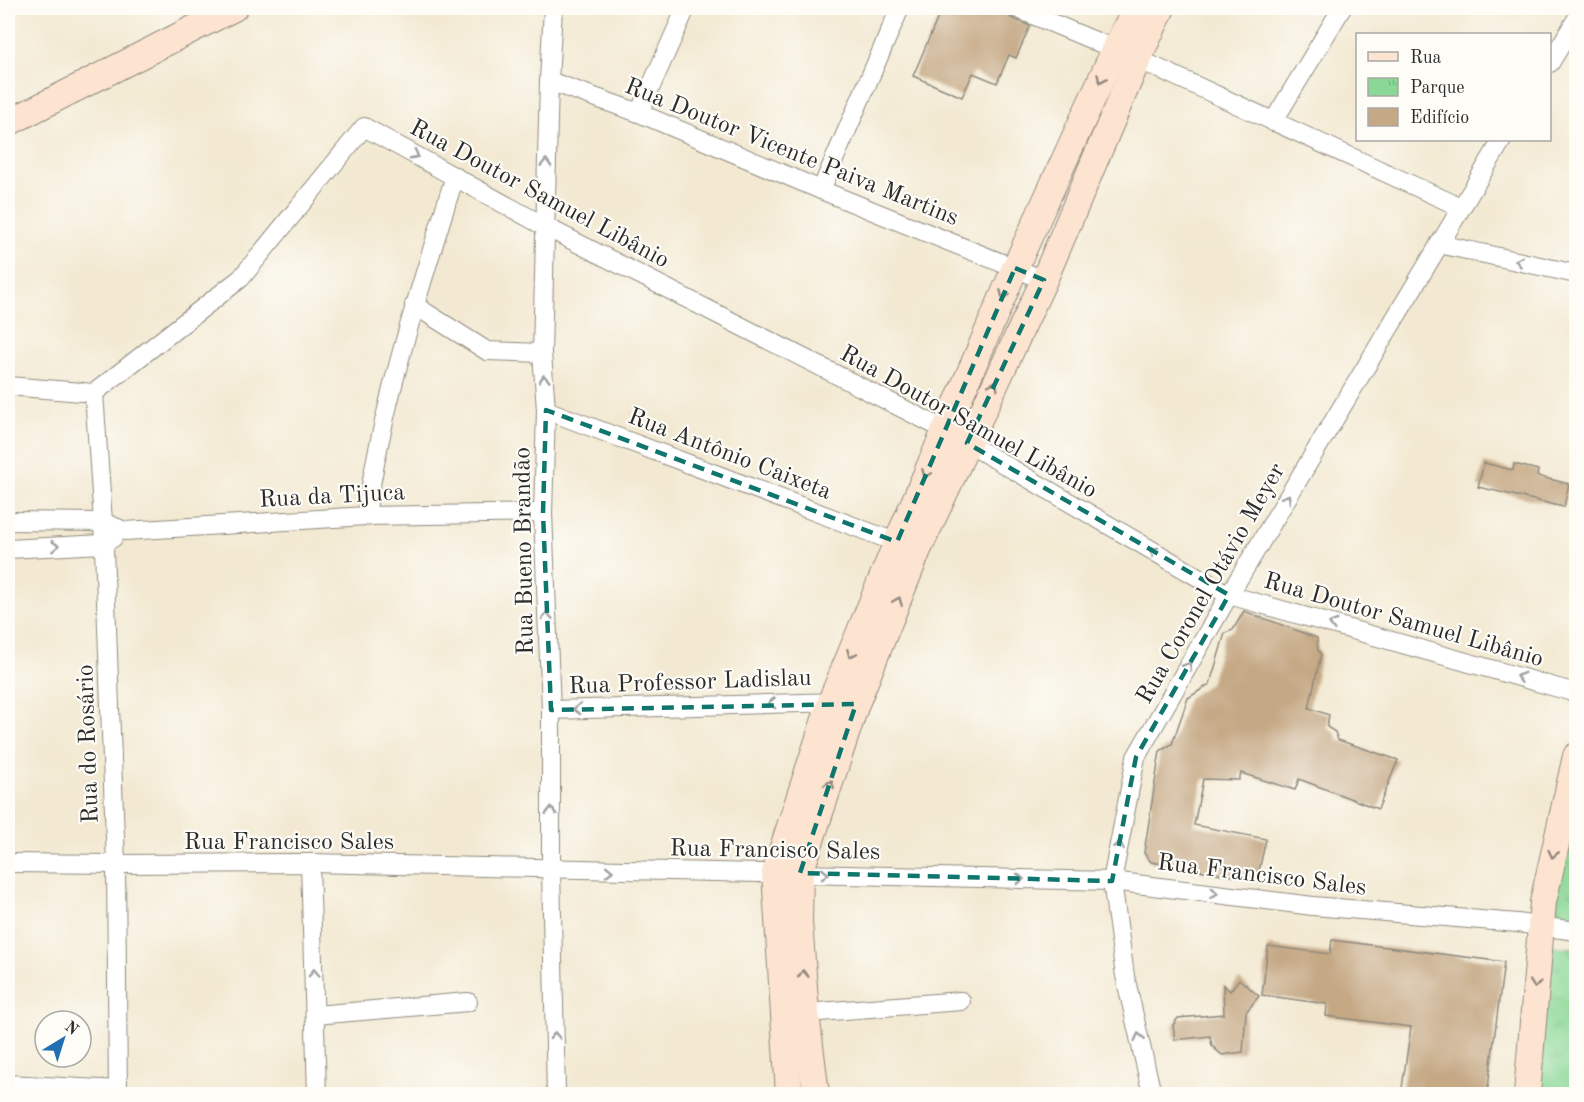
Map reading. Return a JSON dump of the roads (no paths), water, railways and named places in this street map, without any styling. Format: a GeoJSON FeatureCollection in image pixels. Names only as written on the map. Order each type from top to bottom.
{"type":"FeatureCollection","features":[{"type":"Feature","properties":{"kind":"street"},"geometry":{"type":"LineString","coordinates":[[8,123],[234,8]]}},
{"type":"Feature","properties":{"kind":"street","name":"Rua Bueno Brandão"},"geometry":{"type":"LineString","coordinates":[[553,8],[544,225],[542,353],[546,410],[543,513],[551,710],[551,869],[556,1095]]}},
{"type":"Feature","properties":{"kind":"street"},"geometry":{"type":"LineString","coordinates":[[639,113],[686,8]]}},
{"type":"Feature","properties":{"kind":"street"},"geometry":{"type":"LineString","coordinates":[[821,190],[900,8]]}},
{"type":"Feature","properties":{"kind":"street"},"geometry":{"type":"LineString","coordinates":[[1016,8],[1138,59],[1460,207]]}},
{"type":"Feature","properties":{"kind":"street"},"geometry":{"type":"LineString","coordinates":[[789,1095],[788,873],[831,701],[908,546],[956,436],[1016,268],[1115,49],[1136,8]]}},
{"type":"Feature","properties":{"kind":"street"},"geometry":{"type":"LineString","coordinates":[[956,436],[1044,280],[1162,8]]}},
{"type":"Feature","properties":{"kind":"street"},"geometry":{"type":"LineString","coordinates":[[1274,122],[1342,8]]}},
{"type":"Feature","properties":{"kind":"street"},"geometry":{"type":"LineString","coordinates":[[1551,61],[1576,20]]}},
{"type":"Feature","properties":{"kind":"street","name":"Rua Doutor Vicente Paiva Martins"},"geometry":{"type":"LineString","coordinates":[[549,81],[639,113],[821,190],[1044,280]]}},
{"type":"Feature","properties":{"kind":"street","name":"Rua Doutor Samuel Libânio"},"geometry":{"type":"LineString","coordinates":[[94,393],[241,278],[364,127],[544,225],[956,436],[1229,595],[1576,693]]}},
{"type":"Feature","properties":{"kind":"street","name":"Rua Coronel Otávio Meyer"},"geometry":{"type":"LineString","coordinates":[[1152,1095],[1125,976],[1112,881],[1136,757],[1229,595],[1501,141]]}},
{"type":"Feature","properties":{"kind":"street"},"geometry":{"type":"LineString","coordinates":[[366,516],[374,463],[414,305],[455,176]]}},
{"type":"Feature","properties":{"kind":"street"},"geometry":{"type":"LineString","coordinates":[[1439,244],[1576,274]]}},
{"type":"Feature","properties":{"kind":"street"},"geometry":{"type":"LineString","coordinates":[[414,305],[488,351],[542,353]]}},
{"type":"Feature","properties":{"kind":"street"},"geometry":{"type":"LineString","coordinates":[[8,386],[94,393]]}},
{"type":"Feature","properties":{"kind":"street","name":"Rua do Rosário"},"geometry":{"type":"LineString","coordinates":[[94,393],[103,522],[116,864],[118,1092]]}},
{"type":"Feature","properties":{"kind":"street","name":"Rua Antônio Caixeta"},"geometry":{"type":"LineString","coordinates":[[546,410],[908,546]]}},
{"type":"Feature","properties":{"kind":"street","name":"Rua da Tijuca"},"geometry":{"type":"LineString","coordinates":[[8,521],[103,522],[124,531],[366,516],[543,513]]}},
{"type":"Feature","properties":{"kind":"street","name":"Rua da Tijuca"},"geometry":{"type":"LineString","coordinates":[[8,549],[103,544],[124,531]]}},
{"type":"Feature","properties":{"kind":"street"},"geometry":{"type":"LineString","coordinates":[[816,1095],[806,1013],[799,922],[788,873],[856,704],[908,546]]}},
{"type":"Feature","properties":{"kind":"street","name":"Rua Professor Ladislau"},"geometry":{"type":"LineString","coordinates":[[551,710],[831,701],[856,704]]}},
{"type":"Feature","properties":{"kind":"street"},"geometry":{"type":"LineString","coordinates":[[1527,1095],[1542,902],[1573,784],[1576,756]]}},
{"type":"Feature","properties":{"kind":"street","name":"Rua Francisco Sales"},"geometry":{"type":"LineString","coordinates":[[8,863],[310,863],[1112,881],[1312,906],[1576,931]]}},
{"type":"Feature","properties":{"kind":"street"},"geometry":{"type":"LineString","coordinates":[[310,863],[317,1095]]}},
{"type":"Feature","properties":{"kind":"street"},"geometry":{"type":"LineString","coordinates":[[806,1013],[961,1001]]}},
{"type":"Feature","properties":{"kind":"street"},"geometry":{"type":"LineString","coordinates":[[315,1015],[468,1002]]}},
{"type":"Feature","properties":{"kind":"street"},"geometry":{"type":"LineString","coordinates":[[8,1084],[118,1092]]}}]}
